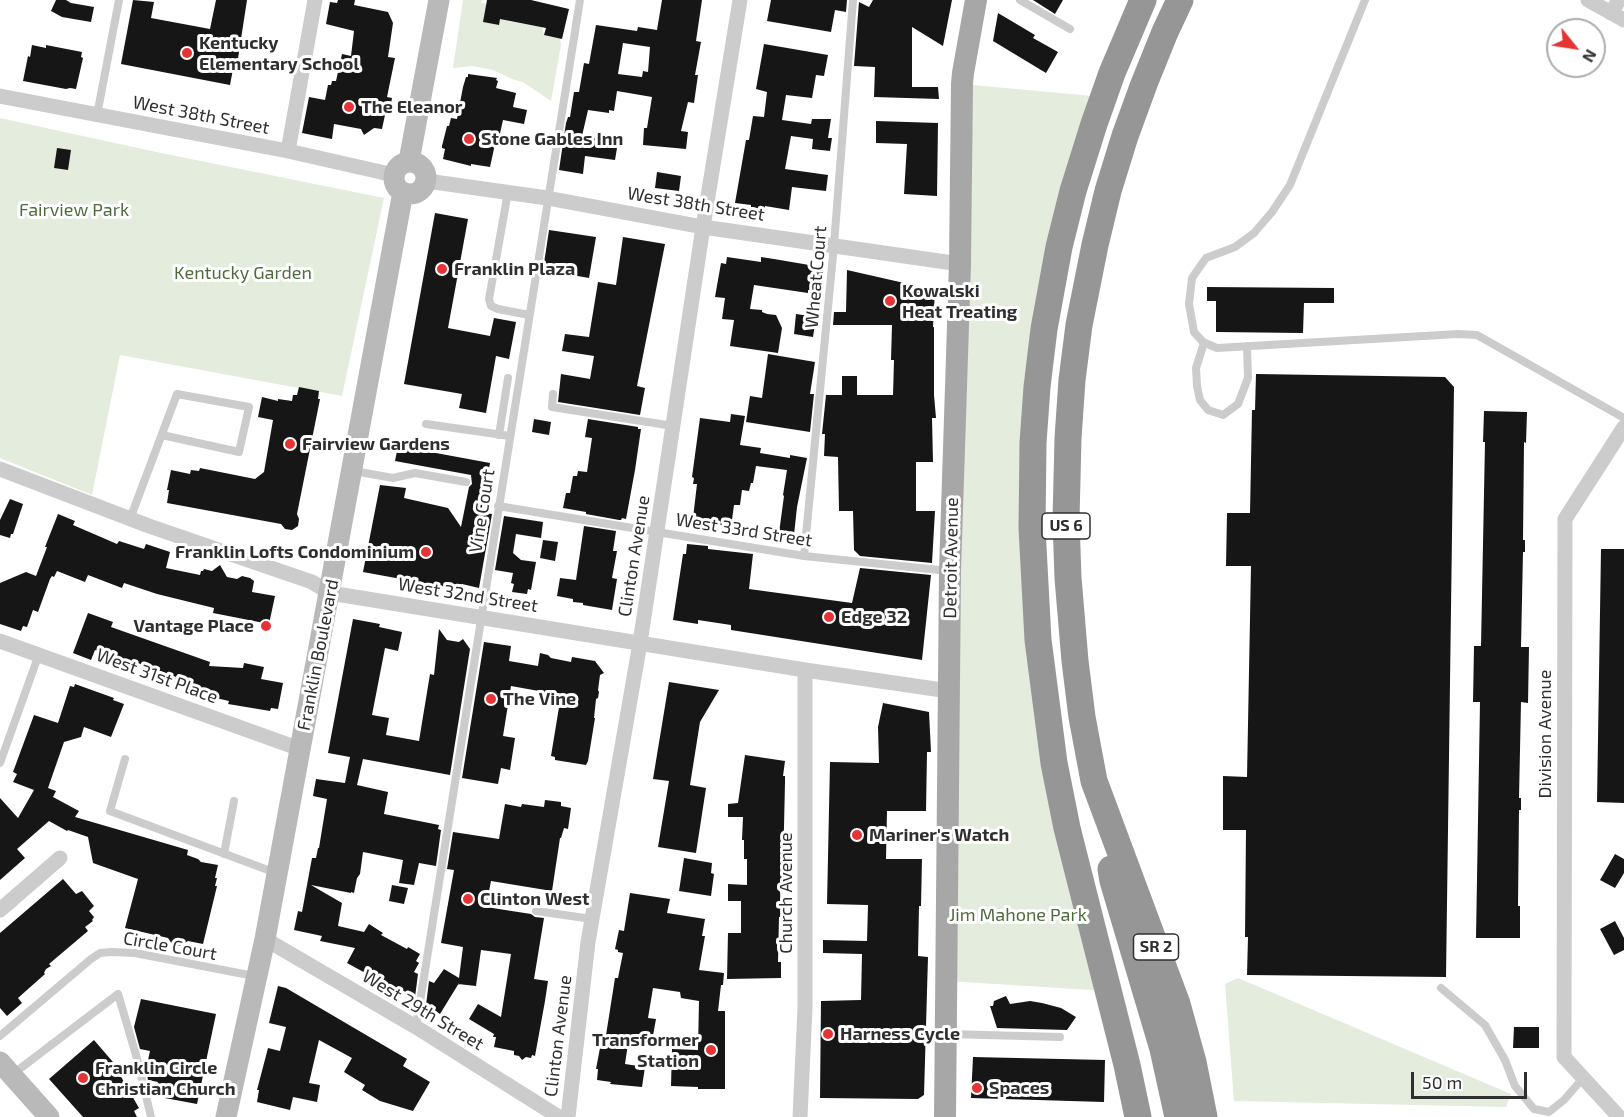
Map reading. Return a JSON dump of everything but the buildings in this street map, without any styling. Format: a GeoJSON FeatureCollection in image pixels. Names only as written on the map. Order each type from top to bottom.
{"type":"FeatureCollection","features":[{"type":"Feature","properties":{"kind":"highway"},"geometry":{"type":"LineString","coordinates":[[1120,54],[1134,0]]}},
{"type":"Feature","properties":{"kind":"highway","name":"US 6"},"geometry":{"type":"LineString","coordinates":[[1143,0],[1103,97],[1082,158],[1062,237],[1044,329],[1037,387],[1033,443],[1032,528],[1039,650],[1054,763],[1067,828],[1078,870],[1123,959],[1147,1037],[1165,1117]]}},
{"type":"Feature","properties":{"kind":"highway","name":"US 6"},"geometry":{"type":"LineString","coordinates":[[1178,1117],[1163,1049],[1113,881],[1082,717],[1075,661],[1066,520],[1066,465],[1075,354],[1089,271],[1101,218],[1125,136],[1165,32],[1180,0]]}},
{"type":"Feature","properties":{"kind":"highway"},"geometry":{"type":"LineString","coordinates":[[1089,271],[1169,65],[1199,0]]}},
{"type":"Feature","properties":{"kind":"highway","name":"SR 2"},"geometry":{"type":"LineString","coordinates":[[1094,780],[1177,1004],[1193,1062],[1204,1117]]}},
{"type":"Feature","properties":{"kind":"highway"},"geometry":{"type":"LineString","coordinates":[[1078,870],[1138,1117]]}},
{"type":"Feature","properties":{"kind":"main road","name":"Detroit Avenue"},"geometry":{"type":"LineString","coordinates":[[945,1117],[950,571],[960,264],[963,73],[976,0]]}},
{"type":"Feature","properties":{"kind":"street"},"geometry":{"type":"LineString","coordinates":[[288,151],[315,0]]}},
{"type":"Feature","properties":{"kind":"street","name":"Franklin Boulevard"},"geometry":{"type":"LineString","coordinates":[[226,1117],[265,939],[352,471],[402,176],[439,0]]}},
{"type":"Feature","properties":{"kind":"street","name":"Clinton Avenue"},"geometry":{"type":"LineString","coordinates":[[568,1117],[588,942],[640,643],[740,0]]}},
{"type":"Feature","properties":{"kind":"street"},"geometry":{"type":"LineString","coordinates":[[1588,0],[1618,11]]}},
{"type":"Feature","properties":{"kind":"street","name":"West 38th Street"},"geometry":{"type":"LineString","coordinates":[[0,96],[288,151],[402,176]]}},
{"type":"Feature","properties":{"kind":"street"},"geometry":{"type":"LineString","coordinates":[[402,176],[414,194],[423,188],[426,181]]}},
{"type":"Feature","properties":{"kind":"street","name":"West 38th Street"},"geometry":{"type":"LineString","coordinates":[[426,181],[548,198],[703,227],[960,264]]}},
{"type":"Feature","properties":{"kind":"street","name":"Division Avenue"},"geometry":{"type":"LineString","coordinates":[[1583,1078],[1564,1057],[1565,519],[1624,427]]}},
{"type":"Feature","properties":{"kind":"street","name":"West 32nd Street"},"geometry":{"type":"LineString","coordinates":[[0,469],[130,519],[312,582],[330,593],[949,691]]}},
{"type":"Feature","properties":{"kind":"street","name":"West 31st Place"},"geometry":{"type":"LineString","coordinates":[[0,641],[300,749]]}},
{"type":"Feature","properties":{"kind":"street","name":"Church Avenue"},"geometry":{"type":"LineString","coordinates":[[800,1117],[805,996],[805,670]]}},
{"type":"Feature","properties":{"kind":"street"},"geometry":{"type":"LineString","coordinates":[[0,910],[60,858]]}},
{"type":"Feature","properties":{"kind":"street","name":"West 29th Street"},"geometry":{"type":"LineString","coordinates":[[265,939],[416,1027],[559,1117]]}},
{"type":"Feature","properties":{"kind":"street"},"geometry":{"type":"LineString","coordinates":[[6,1068],[49,1117]]}},
{"type":"Feature","properties":{"kind":"street"},"geometry":{"type":"LineString","coordinates":[[1583,1078],[1619,1117]]}},
{"type":"Feature","properties":{"kind":"lane"},"geometry":{"type":"LineString","coordinates":[[97,115],[119,0]]}},
{"type":"Feature","properties":{"kind":"lane","name":"Vine Court"},"geometry":{"type":"LineString","coordinates":[[416,1027],[580,0]]}},
{"type":"Feature","properties":{"kind":"lane","name":"Wheat Court"},"geometry":{"type":"LineString","coordinates":[[804,556],[834,245],[854,0]]}},
{"type":"Feature","properties":{"kind":"lane"},"geometry":{"type":"LineString","coordinates":[[1020,0],[1070,29]]}},
{"type":"Feature","properties":{"kind":"lane"},"geometry":{"type":"LineString","coordinates":[[1365,0],[1290,185],[1254,233],[1235,247],[1206,258],[1192,278],[1189,304],[1194,332],[1204,343],[1217,348],[1458,334],[1477,335],[1624,418]]}},
{"type":"Feature","properties":{"kind":"lane"},"geometry":{"type":"LineString","coordinates":[[508,192],[489,299],[491,306],[498,309],[529,315]]}},
{"type":"Feature","properties":{"kind":"lane"},"geometry":{"type":"LineString","coordinates":[[1204,343],[1196,368],[1200,400],[1208,410],[1223,415],[1238,404],[1248,378],[1247,346]]}},
{"type":"Feature","properties":{"kind":"lane"},"geometry":{"type":"LineString","coordinates":[[499,435],[508,378]]}},
{"type":"Feature","properties":{"kind":"lane"},"geometry":{"type":"LineString","coordinates":[[130,519],[177,394],[249,407],[239,452],[162,435]]}},
{"type":"Feature","properties":{"kind":"lane"},"geometry":{"type":"LineString","coordinates":[[553,394],[552,407],[673,426]]}},
{"type":"Feature","properties":{"kind":"lane"},"geometry":{"type":"LineString","coordinates":[[426,424],[510,436]]}},
{"type":"Feature","properties":{"kind":"lane"},"geometry":{"type":"LineString","coordinates":[[352,471],[393,478],[415,473],[466,482]]}},
{"type":"Feature","properties":{"kind":"lane","name":"West 33rd Street"},"geometry":{"type":"LineString","coordinates":[[498,506],[804,556],[950,571]]}},
{"type":"Feature","properties":{"kind":"lane"},"geometry":{"type":"LineString","coordinates":[[0,763],[39,654]]}},
{"type":"Feature","properties":{"kind":"lane"},"geometry":{"type":"LineString","coordinates":[[125,759],[110,811],[277,873]]}},
{"type":"Feature","properties":{"kind":"lane"},"geometry":{"type":"LineString","coordinates":[[224,854],[234,801]]}},
{"type":"Feature","properties":{"kind":"lane"},"geometry":{"type":"LineString","coordinates":[[536,910],[592,919]]}},
{"type":"Feature","properties":{"kind":"lane","name":"Circle Court"},"geometry":{"type":"LineString","coordinates":[[0,1036],[100,953],[135,953],[256,976]]}},
{"type":"Feature","properties":{"kind":"lane"},"geometry":{"type":"LineString","coordinates":[[1441,988],[1485,1025],[1505,1060],[1515,1086],[1534,1109],[1550,1112],[1583,1078]]}},
{"type":"Feature","properties":{"kind":"lane"},"geometry":{"type":"LineString","coordinates":[[6,1068],[118,994],[151,1117]]}},
{"type":"Feature","properties":{"kind":"lane"},"geometry":{"type":"LineString","coordinates":[[946,1034],[1060,1037]]}},
{"type":"Feature","properties":{"kind":"green space"},"geometry":{"type":"Polygon","coordinates":[[[463,0],[482,0],[481,3],[487,4],[484,22],[498,25],[501,15],[508,21],[542,27],[544,35],[560,38],[561,45],[551,101],[523,82],[493,70],[473,66],[453,68],[463,0]]]}},
{"type":"Feature","properties":{"kind":"green space","name":"Jim Mahone Park"},"geometry":{"type":"Polygon","coordinates":[[[962,84],[1103,97],[1054,275],[1036,613],[1108,991],[947,981],[962,84]]]}},
{"type":"Feature","properties":{"kind":"green space"},"geometry":{"type":"Polygon","coordinates":[[[0,118],[384,198],[342,396],[120,355],[92,495],[0,458],[0,118]]]}},
{"type":"Feature","properties":{"kind":"green space"},"geometry":{"type":"Polygon","coordinates":[[[1238,978],[1511,1094],[1506,1107],[1234,1101],[1225,984],[1238,978]]]}},
{"type":"Feature","properties":{"kind":"place","name":"Kentucky Elementary School"},"geometry":{"type":"Point","coordinates":[187,53]}},
{"type":"Feature","properties":{"kind":"place","name":"The Eleanor"},"geometry":{"type":"Point","coordinates":[349,107]}},
{"type":"Feature","properties":{"kind":"place","name":"Stone Gables Inn"},"geometry":{"type":"Point","coordinates":[469,139]}},
{"type":"Feature","properties":{"kind":"place","name":"Franklin Plaza"},"geometry":{"type":"Point","coordinates":[442,269]}},
{"type":"Feature","properties":{"kind":"place","name":"Kowalski Heat Treating"},"geometry":{"type":"Point","coordinates":[890,301]}},
{"type":"Feature","properties":{"kind":"place","name":"Fairview Gardens"},"geometry":{"type":"Point","coordinates":[290,444]}},
{"type":"Feature","properties":{"kind":"place","name":"Franklin Lofts Condominium"},"geometry":{"type":"Point","coordinates":[426,552]}},
{"type":"Feature","properties":{"kind":"place","name":"Edge 32"},"geometry":{"type":"Point","coordinates":[829,617]}},
{"type":"Feature","properties":{"kind":"place","name":"Vantage Place"},"geometry":{"type":"Point","coordinates":[266,626]}},
{"type":"Feature","properties":{"kind":"place","name":"The Vine"},"geometry":{"type":"Point","coordinates":[491,699]}},
{"type":"Feature","properties":{"kind":"place","name":"Mariner's Watch"},"geometry":{"type":"Point","coordinates":[857,835]}},
{"type":"Feature","properties":{"kind":"place","name":"Clinton West"},"geometry":{"type":"Point","coordinates":[468,899]}},
{"type":"Feature","properties":{"kind":"place","name":"Harness Cycle"},"geometry":{"type":"Point","coordinates":[828,1034]}},
{"type":"Feature","properties":{"kind":"place","name":"Transformer Station"},"geometry":{"type":"Point","coordinates":[711,1050]}},
{"type":"Feature","properties":{"kind":"place","name":"Franklin Circle Christian Church"},"geometry":{"type":"Point","coordinates":[83,1078]}},
{"type":"Feature","properties":{"kind":"place","name":"Spaces"},"geometry":{"type":"Point","coordinates":[977,1088]}},
{"type":"Feature","properties":{"kind":"park label","name":"Fairview Park"},"geometry":{"type":"Point","coordinates":[74,210]}},
{"type":"Feature","properties":{"kind":"park label","name":"Kentucky Garden"},"geometry":{"type":"Point","coordinates":[243,273]}}]}
